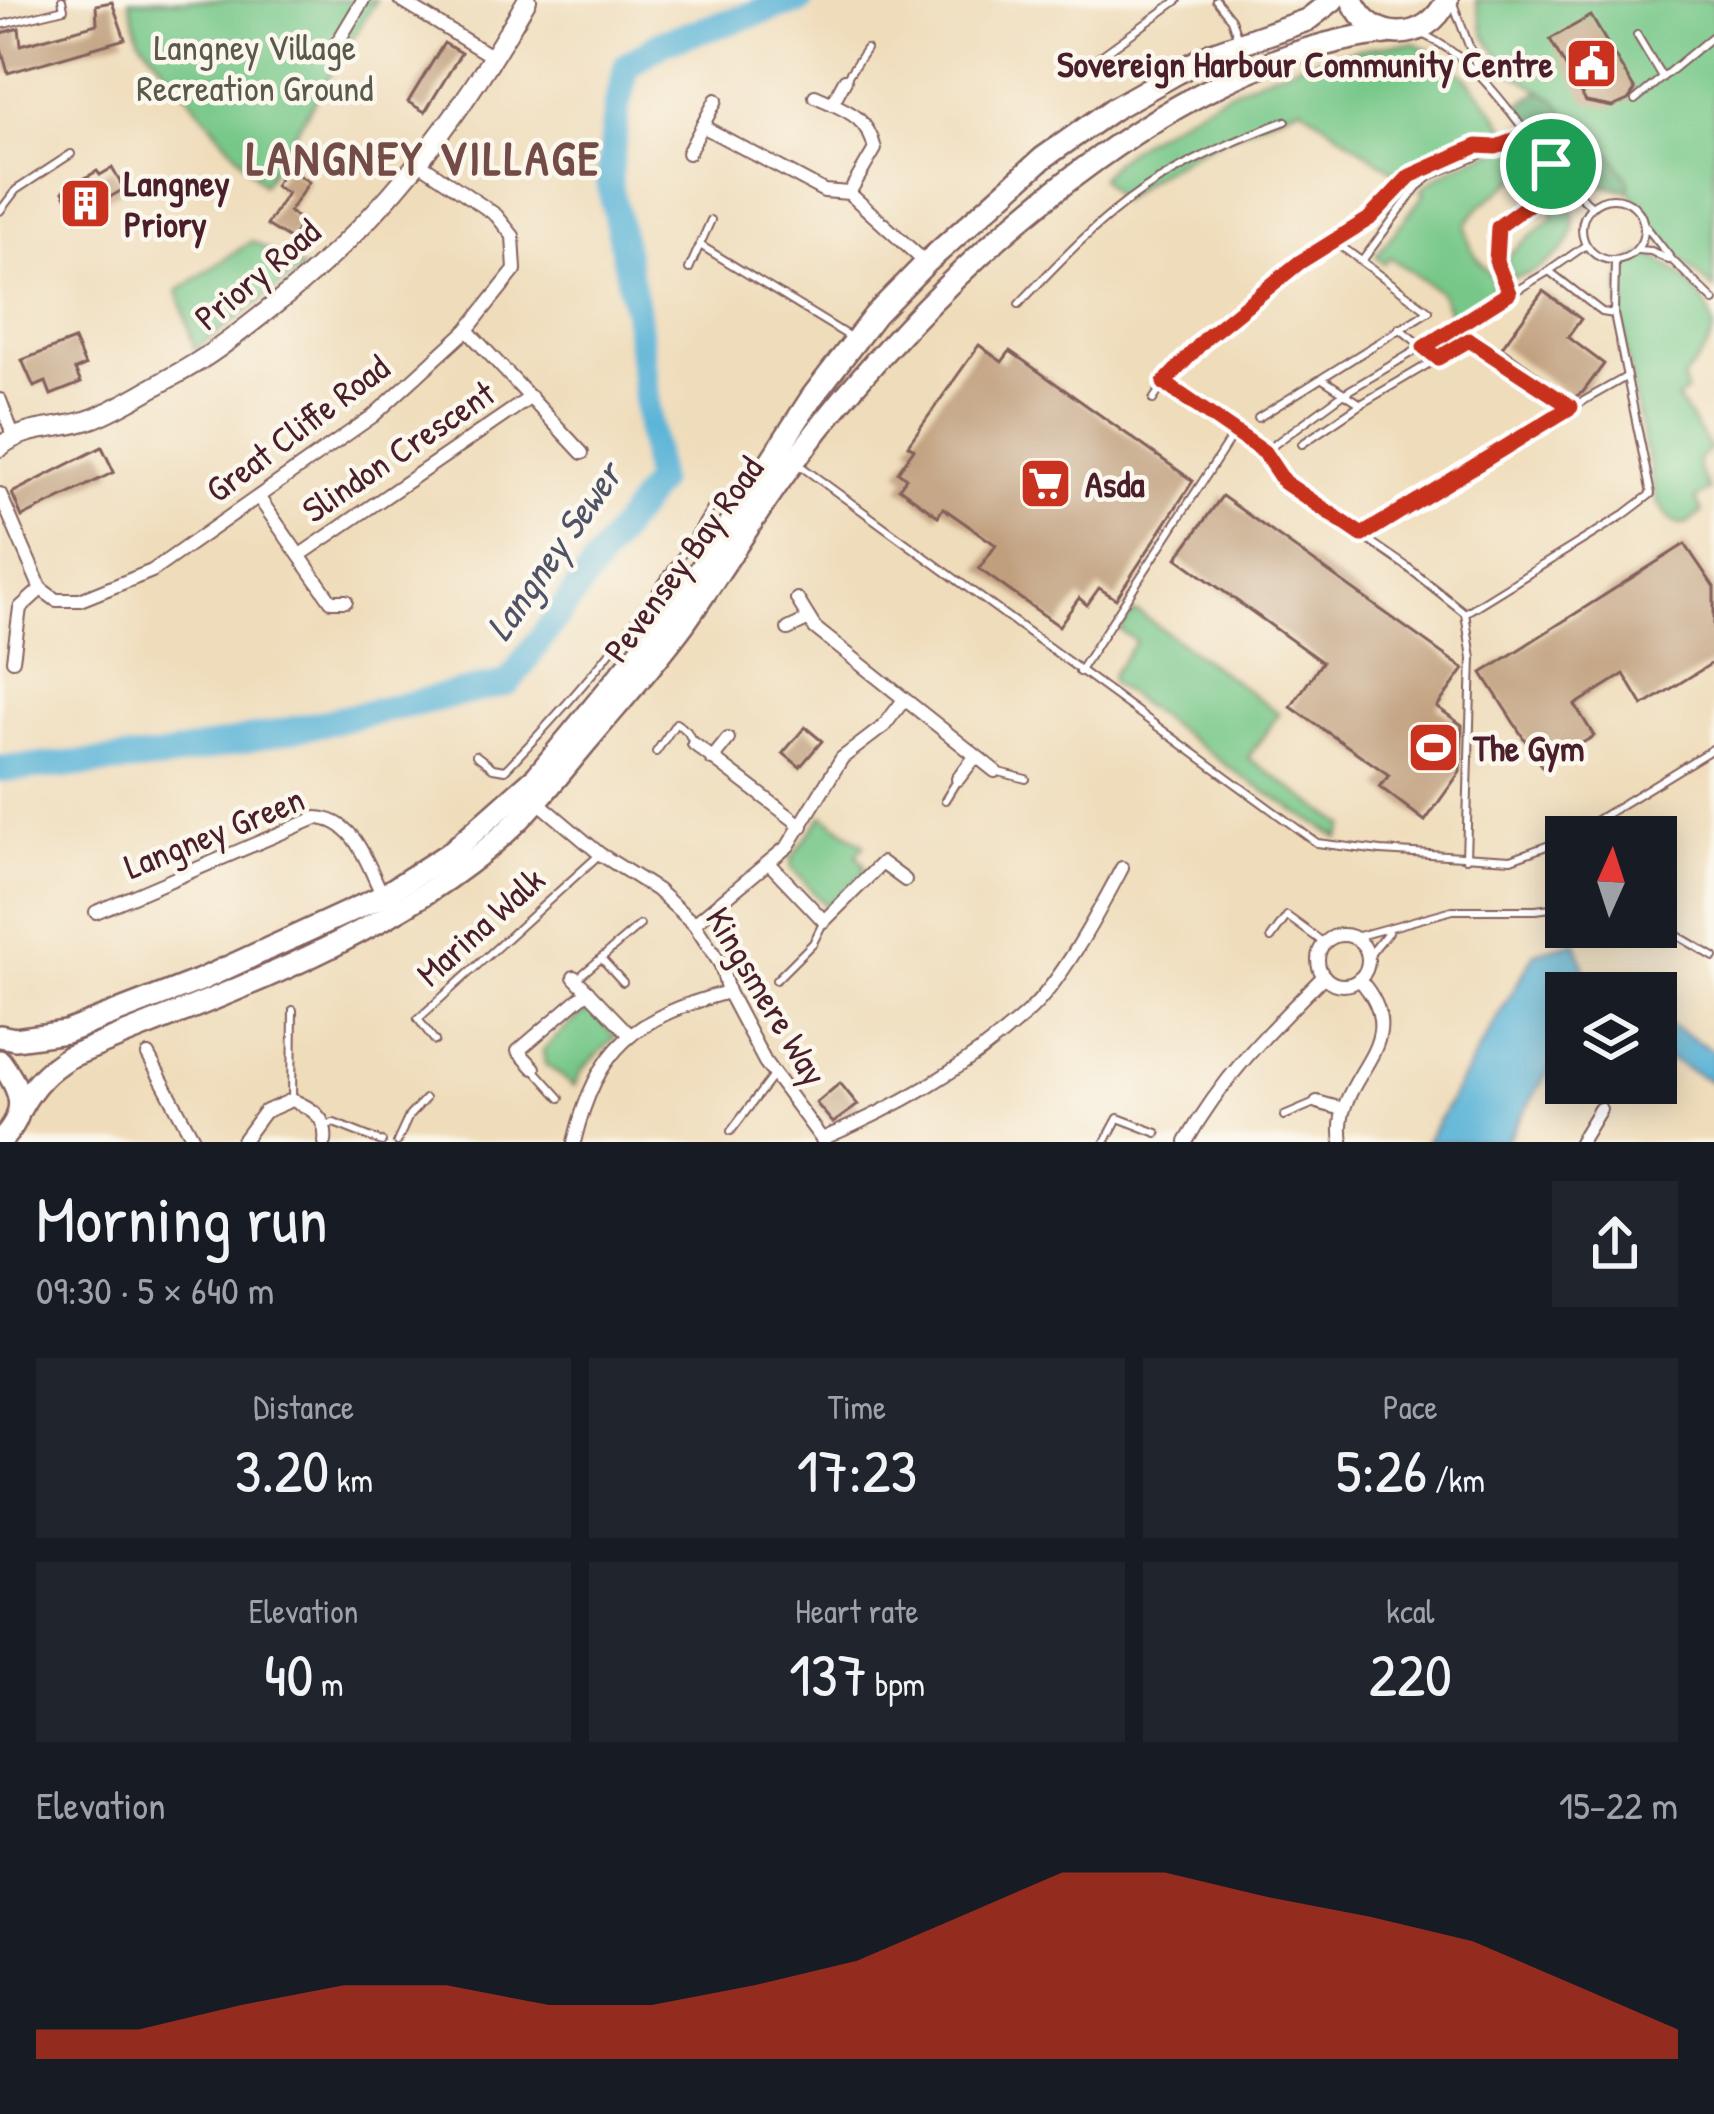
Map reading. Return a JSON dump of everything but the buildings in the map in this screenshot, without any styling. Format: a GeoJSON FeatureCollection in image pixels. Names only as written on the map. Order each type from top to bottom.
{"type":"FeatureCollection","features":[{"type":"Feature","properties":{"kind":"main road","name":"Pevensey Bay Road"},"geometry":{"type":"LineString","coordinates":[[0,1036],[15,1039],[66,1032],[198,981],[383,896],[451,852],[537,776],[658,628],[812,397],[854,340],[926,262],[1048,154],[1173,74],[1239,43],[1307,20],[1334,0]]}},
{"type":"Feature","properties":{"kind":"main road"},"geometry":{"type":"LineString","coordinates":[[1352,0],[1367,23],[1386,33]]}},
{"type":"Feature","properties":{"kind":"main road"},"geometry":{"type":"LineString","coordinates":[[1417,31],[1438,16],[1449,0]]}},
{"type":"Feature","properties":{"kind":"main road","name":"Pevensey Bay Road"},"geometry":{"type":"LineString","coordinates":[[12,1130],[47,1070],[270,974],[391,914],[461,869],[537,801],[683,624],[794,461],[869,368],[946,287],[1058,190],[1170,112],[1247,72],[1331,42],[1417,31]]}},
{"type":"Feature","properties":{"kind":"main road"},"geometry":{"type":"LineString","coordinates":[[0,1060],[19,1093],[12,1130]]}},
{"type":"Feature","properties":{"kind":"street"},"geometry":{"type":"LineString","coordinates":[[333,50],[363,0]]}},
{"type":"Feature","properties":{"kind":"street"},"geometry":{"type":"LineString","coordinates":[[400,0],[494,58]]}},
{"type":"Feature","properties":{"kind":"street","name":"Priory Road"},"geometry":{"type":"LineString","coordinates":[[6,441],[92,419],[206,359],[311,276],[387,204],[421,164],[494,58],[527,0]]}},
{"type":"Feature","properties":{"kind":"street"},"geometry":{"type":"LineString","coordinates":[[832,104],[844,80]]}},
{"type":"Feature","properties":{"kind":"street"},"geometry":{"type":"LineString","coordinates":[[815,96],[870,128],[875,149],[849,193]]}},
{"type":"Feature","properties":{"kind":"street"},"geometry":{"type":"LineString","coordinates":[[688,152],[716,100]]}},
{"type":"Feature","properties":{"kind":"street"},"geometry":{"type":"LineString","coordinates":[[703,126],[824,191],[849,193],[926,262]]}},
{"type":"Feature","properties":{"kind":"street","name":"Great Cliffe Road"},"geometry":{"type":"LineString","coordinates":[[41,589],[56,599],[80,600],[152,571],[373,416],[467,329],[514,270],[513,236],[496,215],[421,164]]}},
{"type":"Feature","properties":{"kind":"street","name":"Slindon Crescent"},"geometry":{"type":"LineString","coordinates":[[467,329],[582,453]]}},
{"type":"Feature","properties":{"kind":"street","name":"Slindon Crescent"},"geometry":{"type":"LineString","coordinates":[[299,555],[531,397]]}},
{"type":"Feature","properties":{"kind":"street"},"geometry":{"type":"LineString","coordinates":[[0,400],[6,441]]}},
{"type":"Feature","properties":{"kind":"street"},"geometry":{"type":"LineString","coordinates":[[0,494],[41,589],[20,608],[13,660]]}},
{"type":"Feature","properties":{"kind":"street","name":"Slindon Crescent"},"geometry":{"type":"LineString","coordinates":[[259,498],[331,601],[346,601]]}},
{"type":"Feature","properties":{"kind":"street"},"geometry":{"type":"LineString","coordinates":[[797,599],[815,628],[995,771]]}},
{"type":"Feature","properties":{"kind":"street"},"geometry":{"type":"LineString","coordinates":[[788,629],[809,619]]}},
{"type":"Feature","properties":{"kind":"street"},"geometry":{"type":"LineString","coordinates":[[694,923],[769,863],[802,826],[842,758],[884,725],[903,700]]}},
{"type":"Feature","properties":{"kind":"street"},"geometry":{"type":"LineString","coordinates":[[712,759],[728,739]]}},
{"type":"Feature","properties":{"kind":"street"},"geometry":{"type":"LineString","coordinates":[[694,744],[802,826]]}},
{"type":"Feature","properties":{"kind":"street"},"geometry":{"type":"LineString","coordinates":[[958,779],[975,757]]}},
{"type":"Feature","properties":{"kind":"street","name":"Kingsmere Way"},"geometry":{"type":"LineString","coordinates":[[537,801],[694,923],[721,965],[728,992],[774,1074],[823,1140]]}},
{"type":"Feature","properties":{"kind":"street","name":"Langney Green"},"geometry":{"type":"LineString","coordinates":[[96,912],[316,818],[332,818],[347,827],[383,896]]}},
{"type":"Feature","properties":{"kind":"street"},"geometry":{"type":"LineString","coordinates":[[769,863],[824,921],[882,863],[904,880]]}},
{"type":"Feature","properties":{"kind":"street"},"geometry":{"type":"LineString","coordinates":[[823,1140],[958,1070],[1028,1013],[1082,939],[1122,868]]}},
{"type":"Feature","properties":{"kind":"street"},"geometry":{"type":"LineString","coordinates":[[1339,935],[1355,938],[1369,956],[1360,979],[1345,985],[1324,976],[1318,956],[1324,943],[1339,935]]}},
{"type":"Feature","properties":{"kind":"street"},"geometry":{"type":"LineString","coordinates":[[1186,1142],[1214,1096],[1255,1045],[1324,976]]}},
{"type":"Feature","properties":{"kind":"street"},"geometry":{"type":"LineString","coordinates":[[575,978],[630,1035]]}},
{"type":"Feature","properties":{"kind":"street"},"geometry":{"type":"LineString","coordinates":[[1342,1142],[1342,1109],[1375,1048],[1381,1024],[1382,1012],[1360,979]]}},
{"type":"Feature","properties":{"kind":"street"},"geometry":{"type":"LineString","coordinates":[[534,1068],[518,1051],[588,991]]}},
{"type":"Feature","properties":{"kind":"street"},"geometry":{"type":"LineString","coordinates":[[574,1142],[588,1090],[630,1035],[657,1015],[728,992]]}},
{"type":"Feature","properties":{"kind":"street"},"geometry":{"type":"LineString","coordinates":[[148,1055],[195,1142]]}},
{"type":"Feature","properties":{"kind":"street"},"geometry":{"type":"LineString","coordinates":[[157,1068],[175,1059]]}},
{"type":"Feature","properties":{"kind":"street"},"geometry":{"type":"LineString","coordinates":[[242,1142],[264,1112],[292,1100],[309,1107],[325,1125],[326,1142]]}},
{"type":"Feature","properties":{"kind":"street"},"geometry":{"type":"LineString","coordinates":[[1316,1102],[1342,1109]]}},
{"type":"Feature","properties":{"kind":"street"},"geometry":{"type":"LineString","coordinates":[[1580,1142],[1600,1109]]}},
{"type":"Feature","properties":{"kind":"lane"},"geometry":{"type":"LineString","coordinates":[[0,25],[64,9],[62,0]]}},
{"type":"Feature","properties":{"kind":"lane"},"geometry":{"type":"LineString","coordinates":[[1098,58],[1178,0]]}},
{"type":"Feature","properties":{"kind":"lane"},"geometry":{"type":"LineString","coordinates":[[1216,0],[1231,19],[1239,43]]}},
{"type":"Feature","properties":{"kind":"lane"},"geometry":{"type":"LineString","coordinates":[[1449,0],[1480,74]]}},
{"type":"Feature","properties":{"kind":"lane"},"geometry":{"type":"LineString","coordinates":[[1417,31],[1441,42],[1480,74],[1551,164],[1592,206]]}},
{"type":"Feature","properties":{"kind":"lane"},"geometry":{"type":"LineString","coordinates":[[1637,34],[1662,77]]}},
{"type":"Feature","properties":{"kind":"lane"},"geometry":{"type":"LineString","coordinates":[[1635,100],[1714,35]]}},
{"type":"Feature","properties":{"kind":"lane"},"geometry":{"type":"LineString","coordinates":[[844,80],[866,49]]}},
{"type":"Feature","properties":{"kind":"lane"},"geometry":{"type":"LineString","coordinates":[[1019,304],[1078,244],[1142,191],[1250,134],[1286,121]]}},
{"type":"Feature","properties":{"kind":"lane"},"geometry":{"type":"LineString","coordinates":[[1362,261],[1432,175],[1528,135]]}},
{"type":"Feature","properties":{"kind":"lane"},"geometry":{"type":"LineString","coordinates":[[1153,400],[1220,325],[1300,262],[1369,219],[1410,176],[1477,146],[1496,147]]}},
{"type":"Feature","properties":{"kind":"lane"},"geometry":{"type":"LineString","coordinates":[[0,211],[16,190],[71,154]]}},
{"type":"Feature","properties":{"kind":"lane"},"geometry":{"type":"LineString","coordinates":[[1509,293],[1496,261],[1498,227],[1532,202],[1539,174],[1551,164]]}},
{"type":"Feature","properties":{"kind":"lane"},"geometry":{"type":"LineString","coordinates":[[1672,262],[1651,251],[1636,250],[1615,260],[1601,257],[1586,245],[1582,227],[1592,206],[1618,198],[1634,206],[1672,262],[1714,301]]}},
{"type":"Feature","properties":{"kind":"lane"},"geometry":{"type":"LineString","coordinates":[[689,268],[711,220]]}},
{"type":"Feature","properties":{"kind":"lane"},"geometry":{"type":"LineString","coordinates":[[1636,250],[1643,222]]}},
{"type":"Feature","properties":{"kind":"lane"},"geometry":{"type":"LineString","coordinates":[[1258,418],[1429,311],[1334,241]]}},
{"type":"Feature","properties":{"kind":"lane"},"geometry":{"type":"LineString","coordinates":[[700,245],[832,322],[854,340]]}},
{"type":"Feature","properties":{"kind":"lane"},"geometry":{"type":"LineString","coordinates":[[1264,452],[1343,394],[1586,245]]}},
{"type":"Feature","properties":{"kind":"lane"},"geometry":{"type":"LineString","coordinates":[[1465,613],[1651,494],[1614,314],[1615,260]]}},
{"type":"Feature","properties":{"kind":"lane"},"geometry":{"type":"LineString","coordinates":[[1550,271],[1602,312],[1614,314]]}},
{"type":"Feature","properties":{"kind":"lane"},"geometry":{"type":"LineString","coordinates":[[1399,328],[1438,358]]}},
{"type":"Feature","properties":{"kind":"lane"},"geometry":{"type":"LineString","coordinates":[[1302,444],[1469,340],[1571,407]]}},
{"type":"Feature","properties":{"kind":"lane"},"geometry":{"type":"LineString","coordinates":[[1362,535],[1626,377]]}},
{"type":"Feature","properties":{"kind":"lane"},"geometry":{"type":"LineString","coordinates":[[1322,379],[1360,404]]}},
{"type":"Feature","properties":{"kind":"lane"},"geometry":{"type":"LineString","coordinates":[[1164,383],[1264,452],[1284,482],[1465,613],[1472,658],[1466,858]]}},
{"type":"Feature","properties":{"kind":"lane"},"geometry":{"type":"LineString","coordinates":[[1079,672],[1234,433]]}},
{"type":"Feature","properties":{"kind":"lane"},"geometry":{"type":"LineString","coordinates":[[794,461],[1317,843],[1511,859],[1545,846]]}},
{"type":"Feature","properties":{"kind":"lane"},"geometry":{"type":"LineString","coordinates":[[476,755],[505,770],[546,728],[639,618],[718,497]]}},
{"type":"Feature","properties":{"kind":"lane"},"geometry":{"type":"LineString","coordinates":[[699,530],[720,541]]}},
{"type":"Feature","properties":{"kind":"lane"},"geometry":{"type":"LineString","coordinates":[[656,752],[676,723],[694,744]]}},
{"type":"Feature","properties":{"kind":"lane"},"geometry":{"type":"LineString","coordinates":[[1604,816],[1714,748]]}},
{"type":"Feature","properties":{"kind":"lane"},"geometry":{"type":"LineString","coordinates":[[995,771],[1026,779]]}},
{"type":"Feature","properties":{"kind":"lane"},"geometry":{"type":"LineString","coordinates":[[945,800],[958,779]]}},
{"type":"Feature","properties":{"kind":"lane","name":"Marina Walk"},"geometry":{"type":"LineString","coordinates":[[435,1041],[418,1019],[600,854]]}},
{"type":"Feature","properties":{"kind":"lane"},"geometry":{"type":"LineString","coordinates":[[1355,938],[1453,910],[1545,907]]}},
{"type":"Feature","properties":{"kind":"lane"},"geometry":{"type":"LineString","coordinates":[[1270,938],[1287,916],[1324,943]]}},
{"type":"Feature","properties":{"kind":"lane"},"geometry":{"type":"LineString","coordinates":[[776,980],[813,943],[824,921]]}},
{"type":"Feature","properties":{"kind":"lane"},"geometry":{"type":"LineString","coordinates":[[575,978],[640,925]]}},
{"type":"Feature","properties":{"kind":"lane"},"geometry":{"type":"LineString","coordinates":[[1369,956],[1390,929]]}},
{"type":"Feature","properties":{"kind":"lane"},"geometry":{"type":"LineString","coordinates":[[1677,935],[1714,957]]}},
{"type":"Feature","properties":{"kind":"lane"},"geometry":{"type":"LineString","coordinates":[[602,958],[623,982]]}},
{"type":"Feature","properties":{"kind":"lane"},"geometry":{"type":"LineString","coordinates":[[292,1100],[293,1010]]}},
{"type":"Feature","properties":{"kind":"lane"},"geometry":{"type":"LineString","coordinates":[[534,1068],[560,1097]]}},
{"type":"Feature","properties":{"kind":"lane"},"geometry":{"type":"LineString","coordinates":[[731,1130],[774,1074]]}},
{"type":"Feature","properties":{"kind":"lane"},"geometry":{"type":"LineString","coordinates":[[397,1142],[409,1116],[425,1099]]}},
{"type":"Feature","properties":{"kind":"lane"},"geometry":{"type":"LineString","coordinates":[[1284,1116],[1316,1102]]}},
{"type":"Feature","properties":{"kind":"lane"},"geometry":{"type":"LineString","coordinates":[[1106,1142],[1118,1118],[1157,1133]]}},
{"type":"Feature","properties":{"kind":"lane"},"geometry":{"type":"LineString","coordinates":[[325,1125],[334,1123],[382,1142]]}},
{"type":"Feature","properties":{"kind":"green space","name":"Langney Village Recreation Ground"},"geometry":{"type":"Polygon","coordinates":[[[129,0],[376,0],[263,185],[139,37],[129,0]]]}},
{"type":"Feature","properties":{"kind":"green space"},"geometry":{"type":"Polygon","coordinates":[[[1476,0],[1714,0],[1714,289],[1671,250],[1629,191],[1629,181],[1590,149],[1556,100],[1510,72],[1484,35],[1476,0]]]}},
{"type":"Feature","properties":{"kind":"green space"},"geometry":{"type":"Polygon","coordinates":[[[1415,43],[1446,60],[1470,81],[1511,134],[1509,138],[1473,142],[1400,176],[1301,106],[1184,158],[1120,201],[1100,178],[1148,137],[1256,80],[1349,51],[1415,43]]]}},
{"type":"Feature","properties":{"kind":"green space"},"geometry":{"type":"Polygon","coordinates":[[[1541,91],[1556,100],[1590,148],[1612,154],[1629,181],[1629,191],[1590,182],[1570,169],[1518,105],[1541,91]]]}},
{"type":"Feature","properties":{"kind":"green space"},"geometry":{"type":"Polygon","coordinates":[[[1519,148],[1534,157],[1535,164],[1480,206],[1466,224],[1470,244],[1493,284],[1490,294],[1456,328],[1441,293],[1390,257],[1384,263],[1376,256],[1431,182],[1480,156],[1519,148]]]}},
{"type":"Feature","properties":{"kind":"green space"},"geometry":{"type":"Polygon","coordinates":[[[1549,182],[1570,206],[1572,235],[1547,263],[1511,277],[1506,256],[1554,218],[1545,186],[1549,182]]]}},
{"type":"Feature","properties":{"kind":"green space"},"geometry":{"type":"Polygon","coordinates":[[[252,241],[303,269],[195,350],[178,291],[252,241]]]}},
{"type":"Feature","properties":{"kind":"green space"},"geometry":{"type":"Polygon","coordinates":[[[1647,254],[1690,285],[1712,319],[1709,344],[1683,379],[1686,392],[1677,399],[1710,449],[1699,460],[1709,490],[1696,499],[1702,513],[1684,525],[1671,521],[1657,501],[1625,345],[1621,287],[1625,269],[1647,254]]]}},
{"type":"Feature","properties":{"kind":"green space"},"geometry":{"type":"Polygon","coordinates":[[[1132,613],[1139,613],[1279,713],[1248,758],[1345,826],[1339,838],[1244,778],[1112,683],[1111,676],[1136,641],[1120,630],[1132,613]]]}},
{"type":"Feature","properties":{"kind":"green space"},"geometry":{"type":"Polygon","coordinates":[[[823,815],[864,845],[856,855],[864,872],[831,904],[824,904],[792,868],[791,859],[823,815]]]}},
{"type":"Feature","properties":{"kind":"green space"},"geometry":{"type":"Polygon","coordinates":[[[592,1011],[615,1037],[581,1071],[574,1086],[545,1064],[543,1050],[580,1015],[592,1011]]]}},
{"type":"Feature","properties":{"kind":"water"},"geometry":{"type":"Polygon","coordinates":[[[1578,948],[1585,972],[1545,972],[1545,1077],[1506,1142],[1426,1142],[1535,953],[1578,948]]]}},
{"type":"Feature","properties":{"kind":"water"},"geometry":{"type":"Polygon","coordinates":[[[1677,1030],[1714,1051],[1714,1083],[1677,1063],[1677,1030]]]}},
{"type":"Feature","properties":{"kind":"waterway","name":"Langney Sewer"},"geometry":{"type":"LineString","coordinates":[[0,769],[161,758],[508,683],[656,482],[636,309],[609,181],[627,65],[663,42],[800,0]]}},
{"type":"Feature","properties":{"kind":"place","name":"Sovereign Harbour Community Centre"},"geometry":{"type":"Point","coordinates":[1592,64]}},
{"type":"Feature","properties":{"kind":"place","name":"Langney Priory"},"geometry":{"type":"Point","coordinates":[85,204]}},
{"type":"Feature","properties":{"kind":"place","name":"Asda"},"geometry":{"type":"Point","coordinates":[1046,484]}},
{"type":"Feature","properties":{"kind":"place","name":"The Gym"},"geometry":{"type":"Point","coordinates":[1434,748]}},
{"type":"Feature","properties":{"kind":"district","name":"LANGNEY VILLAGE"},"geometry":{"type":"Point","coordinates":[424,158]}},
{"type":"Feature","properties":{"kind":"route"},"geometry":{"type":"LineString","coordinates":[[1528,135],[1551,164],[1539,174],[1532,202],[1498,227],[1496,261],[1509,293],[1424,347],[1438,358],[1469,340],[1571,407],[1362,535],[1284,482],[1264,452],[1164,383],[1207,337],[1300,262],[1369,219],[1410,176],[1477,146],[1496,147],[1528,135]]}}]}
